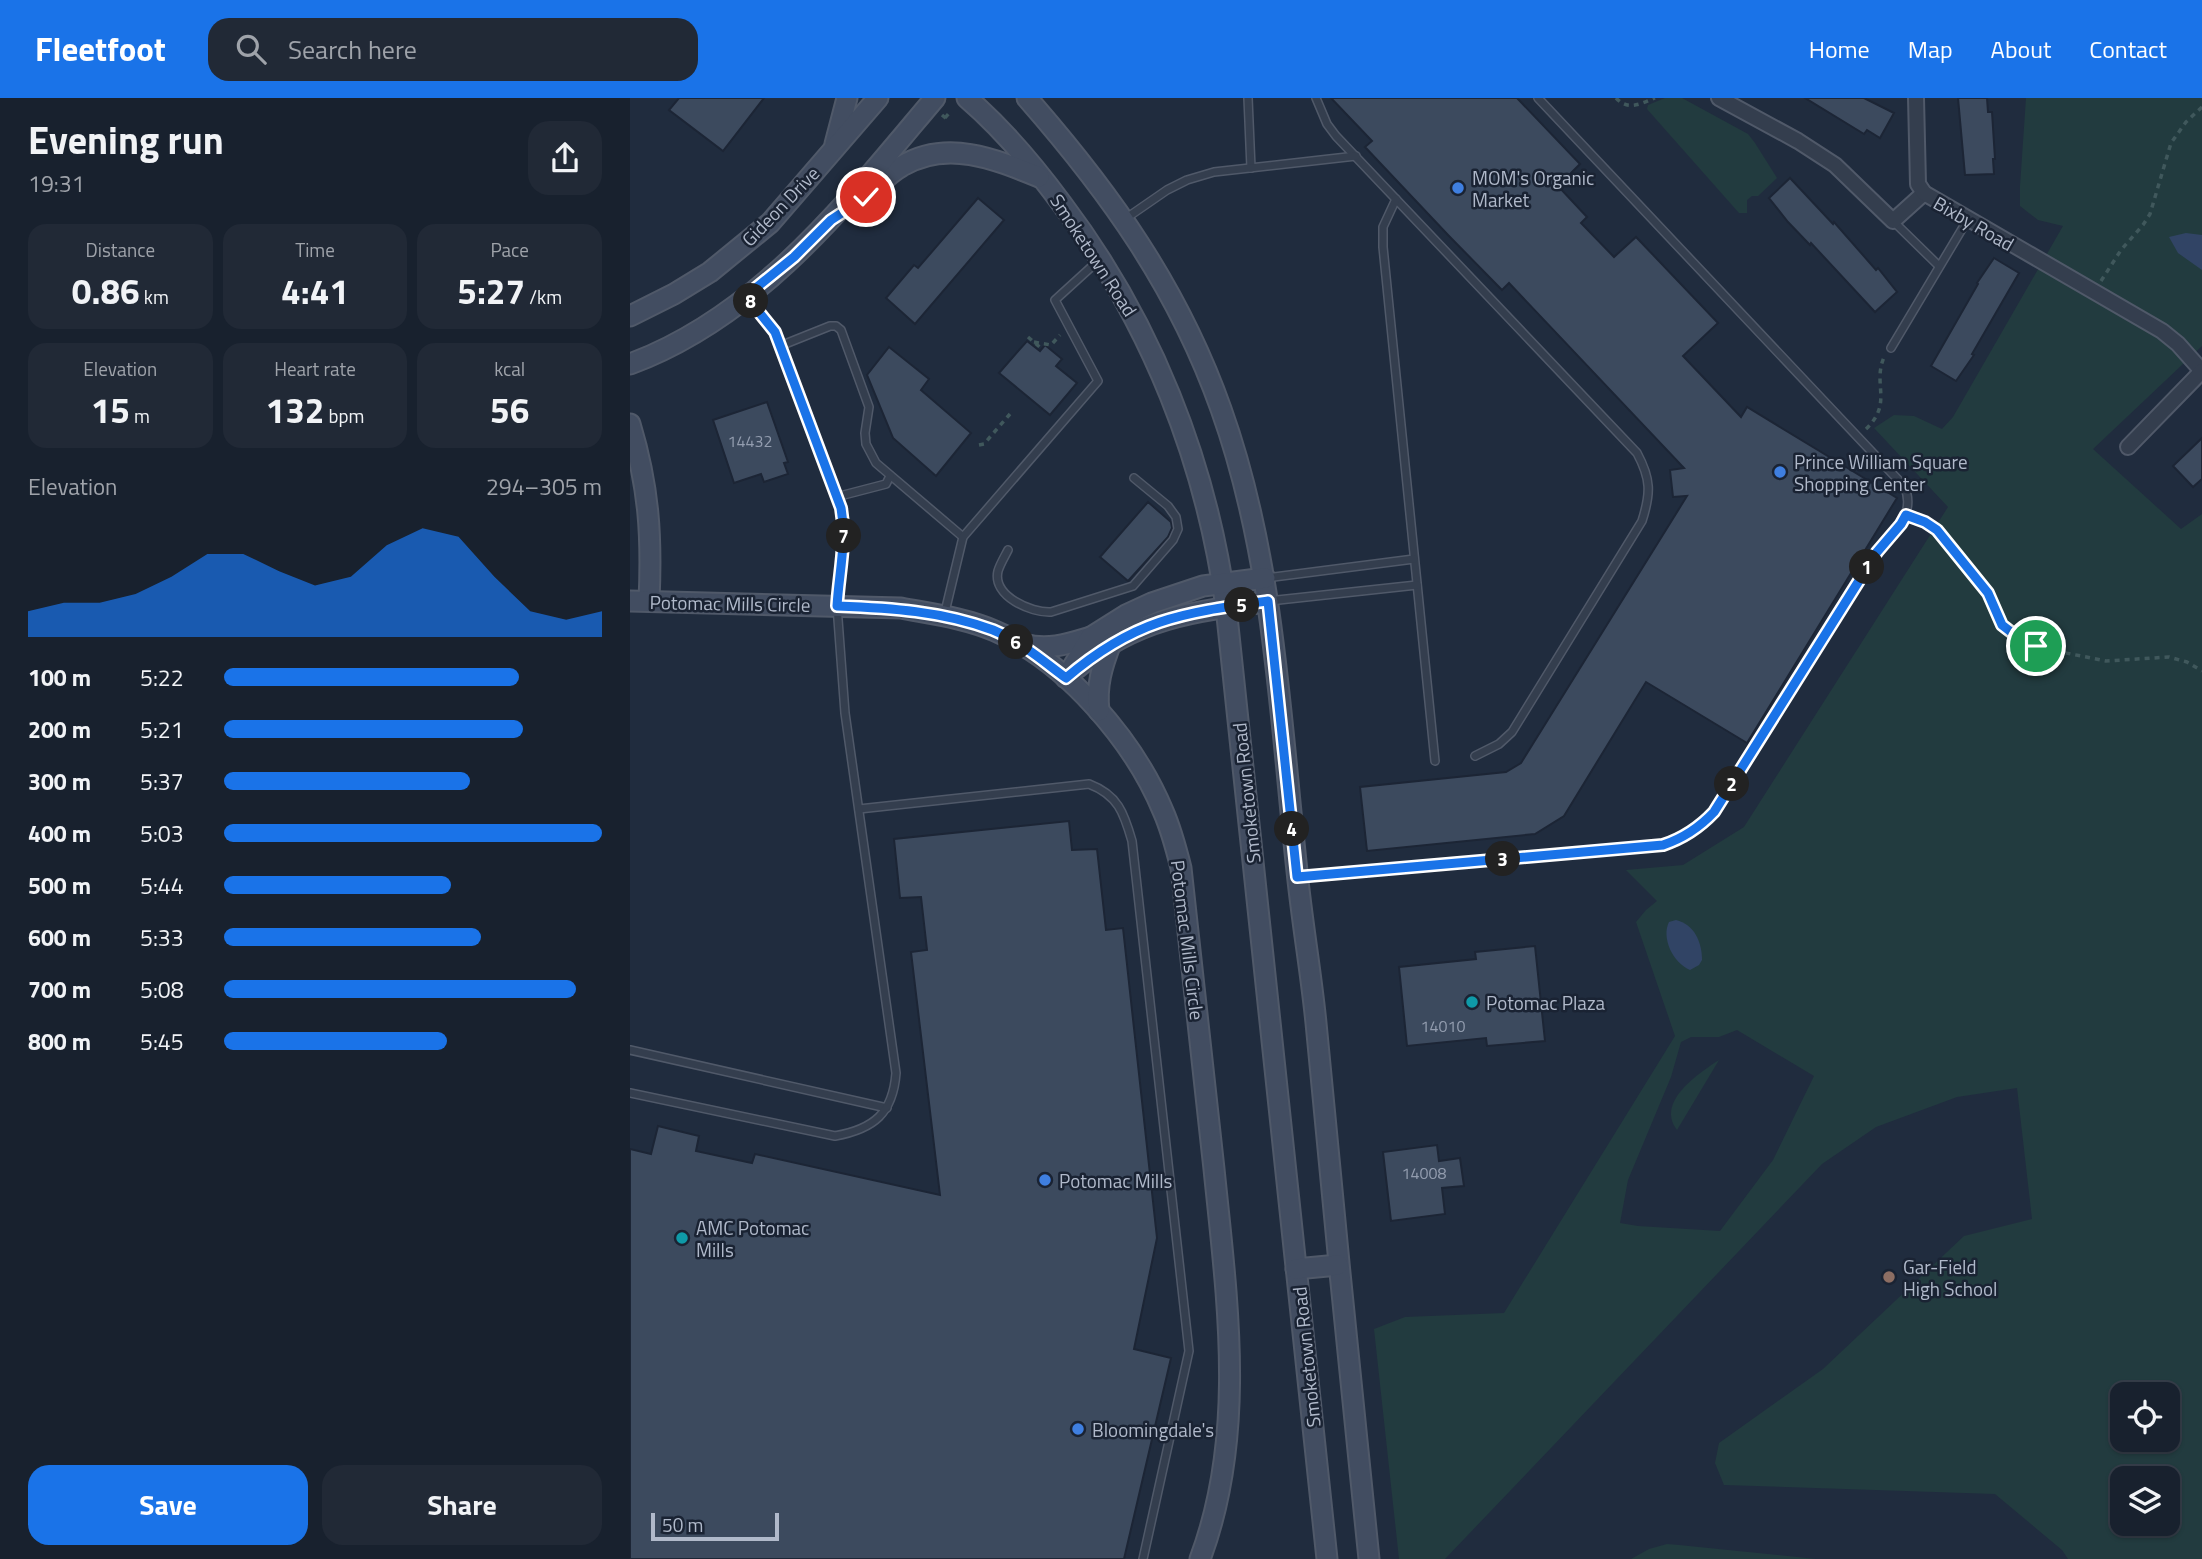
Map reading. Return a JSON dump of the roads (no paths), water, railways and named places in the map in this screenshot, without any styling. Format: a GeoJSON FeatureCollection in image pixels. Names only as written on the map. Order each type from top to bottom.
{"type":"FeatureCollection","features":[{"type":"Feature","properties":{"kind":"main road"},"geometry":{"type":"LineString","coordinates":[[834,149],[847,98]]}},
{"type":"Feature","properties":{"kind":"main road","name":"Gideon Drive"},"geometry":{"type":"LineString","coordinates":[[630,316],[710,272],[770,223],[878,98]]}},
{"type":"Feature","properties":{"kind":"main road","name":"Smoketown Road"},"geometry":{"type":"LineString","coordinates":[[967,98],[1000,129],[1043,178],[1100,259],[1142,332],[1167,386],[1185,431],[1202,488],[1226,607],[1328,1559]]}},
{"type":"Feature","properties":{"kind":"main road"},"geometry":{"type":"LineString","coordinates":[[1027,98],[1125,219],[1171,294],[1221,407],[1250,501],[1268,601],[1297,877],[1316,1020],[1369,1559]]}},
{"type":"Feature","properties":{"kind":"main road"},"geometry":{"type":"LineString","coordinates":[[1043,98],[1051,125]]}},
{"type":"Feature","properties":{"kind":"main road"},"geometry":{"type":"LineString","coordinates":[[630,364],[674,344],[746,296],[794,257],[942,113]]}},
{"type":"Feature","properties":{"kind":"main road"},"geometry":{"type":"LineString","coordinates":[[831,220],[866,197],[901,166],[919,157],[939,152],[989,157],[1043,178]]}},
{"type":"Feature","properties":{"kind":"main road"},"geometry":{"type":"LineString","coordinates":[[630,424],[649,514],[651,550],[639,601]]}},
{"type":"Feature","properties":{"kind":"main road"},"geometry":{"type":"LineString","coordinates":[[1013,641],[1033,646],[1066,645],[1091,637],[1126,615],[1152,603],[1192,589],[1265,578]]}},
{"type":"Feature","properties":{"kind":"main road","name":"Potomac Mills Circle"},"geometry":{"type":"LineString","coordinates":[[639,601],[901,608],[944,616],[994,631],[1025,647],[1066,678],[1099,711],[1148,780],[1172,835],[1182,881],[1224,1266],[1230,1359],[1226,1449],[1216,1507],[1200,1559]]}},
{"type":"Feature","properties":{"kind":"main road"},"geometry":{"type":"LineString","coordinates":[[1066,678],[1091,656],[1142,627],[1166,619],[1268,601]]}},
{"type":"Feature","properties":{"kind":"main road"},"geometry":{"type":"LineString","coordinates":[[1066,678],[1091,637]]}},
{"type":"Feature","properties":{"kind":"main road"},"geometry":{"type":"LineString","coordinates":[[1099,711],[1098,688],[1103,663],[1111,643]]}},
{"type":"Feature","properties":{"kind":"main road"},"geometry":{"type":"LineString","coordinates":[[1296,1269],[1338,1265]]}},
{"type":"Feature","properties":{"kind":"street"},"geometry":{"type":"LineString","coordinates":[[1719,98],[1798,141],[1835,165],[1893,221]]}},
{"type":"Feature","properties":{"kind":"street"},"geometry":{"type":"LineString","coordinates":[[1916,98],[1918,184],[1924,193]]}},
{"type":"Feature","properties":{"kind":"street","name":"Bixby Road"},"geometry":{"type":"LineString","coordinates":[[1893,221],[1924,193],[2162,331],[2178,344],[2202,371]]}},
{"type":"Feature","properties":{"kind":"street"},"geometry":{"type":"LineString","coordinates":[[2128,447],[2202,371]]}},
{"type":"Feature","properties":{"kind":"lane"},"geometry":{"type":"LineString","coordinates":[[1248,98],[1251,167]]}},
{"type":"Feature","properties":{"kind":"lane"},"geometry":{"type":"LineString","coordinates":[[1316,98],[1327,124],[1637,453],[1648,483],[1649,500],[1643,521],[1512,732],[1499,744],[1475,756]]}},
{"type":"Feature","properties":{"kind":"lane"},"geometry":{"type":"LineString","coordinates":[[1297,877],[1663,845],[1679,840],[1700,826],[1714,812],[1877,552],[1906,515],[1909,504],[1904,486],[1538,98]]}},
{"type":"Feature","properties":{"kind":"lane"},"geometry":{"type":"LineString","coordinates":[[1125,219],[1167,190],[1187,180],[1214,172],[1356,156]]}},
{"type":"Feature","properties":{"kind":"lane"},"geometry":{"type":"LineString","coordinates":[[1396,199],[1383,227],[1382,247],[1435,761]]}},
{"type":"Feature","properties":{"kind":"lane"},"geometry":{"type":"LineString","coordinates":[[1891,348],[1968,219]]}},
{"type":"Feature","properties":{"kind":"lane"},"geometry":{"type":"LineString","coordinates":[[1893,221],[1939,266]]}},
{"type":"Feature","properties":{"kind":"lane"},"geometry":{"type":"LineString","coordinates":[[944,616],[963,537],[1098,381],[1055,300],[1100,259]]}},
{"type":"Feature","properties":{"kind":"lane"},"geometry":{"type":"LineString","coordinates":[[630,1093],[835,1136],[867,1126],[880,1117],[895,1091],[896,1073],[845,713],[837,606],[845,526],[775,332],[746,296]]}},
{"type":"Feature","properties":{"kind":"lane"},"geometry":{"type":"LineString","coordinates":[[780,346],[830,326],[841,330],[869,407],[866,444],[876,463],[963,537]]}},
{"type":"Feature","properties":{"kind":"lane"},"geometry":{"type":"LineString","coordinates":[[836,497],[886,484],[890,476]]}},
{"type":"Feature","properties":{"kind":"lane"},"geometry":{"type":"LineString","coordinates":[[1008,550],[998,571],[1001,588],[1016,602],[1039,612],[1051,612],[1133,586],[1172,540],[1178,529],[1176,517],[1168,506],[1134,478]]}},
{"type":"Feature","properties":{"kind":"lane"},"geometry":{"type":"LineString","coordinates":[[1265,578],[1414,559]]}},
{"type":"Feature","properties":{"kind":"lane"},"geometry":{"type":"LineString","coordinates":[[1268,601],[1417,585]]}},
{"type":"Feature","properties":{"kind":"lane"},"geometry":{"type":"LineString","coordinates":[[859,809],[1089,784],[1103,789],[1113,797],[1126,819],[1132,841],[1189,1351],[1143,1559]]}},
{"type":"Feature","properties":{"kind":"lane"},"geometry":{"type":"LineString","coordinates":[[630,1050],[887,1108]]}},
{"type":"Feature","properties":{"kind":"water"},"geometry":{"type":"Polygon","coordinates":[[[2186,233],[2202,235],[2202,270],[2178,253],[2169,237],[2186,233]]]}},
{"type":"Feature","properties":{"kind":"water"},"geometry":{"type":"Polygon","coordinates":[[[1676,920],[1688,925],[1696,935],[1700,947],[1702,960],[1690,970],[1678,962],[1668,942],[1669,922],[1676,920]]]}},
{"type":"Feature","properties":{"kind":"place","name":"MOM's Organic Market"},"geometry":{"type":"Point","coordinates":[1458,188]}},
{"type":"Feature","properties":{"kind":"place","name":"Prince William Square Shopping Center"},"geometry":{"type":"Point","coordinates":[1780,472]}},
{"type":"Feature","properties":{"kind":"place","name":"Potomac Plaza"},"geometry":{"type":"Point","coordinates":[1472,1002]}},
{"type":"Feature","properties":{"kind":"place","name":"Potomac Mills"},"geometry":{"type":"Point","coordinates":[1045,1180]}},
{"type":"Feature","properties":{"kind":"place","name":"AMC Potomac Mills"},"geometry":{"type":"Point","coordinates":[682,1238]}},
{"type":"Feature","properties":{"kind":"place","name":"Gar-Field High School"},"geometry":{"type":"Point","coordinates":[1889,1277]}},
{"type":"Feature","properties":{"kind":"place","name":"Bloomingdale's"},"geometry":{"type":"Point","coordinates":[1078,1429]}}]}
